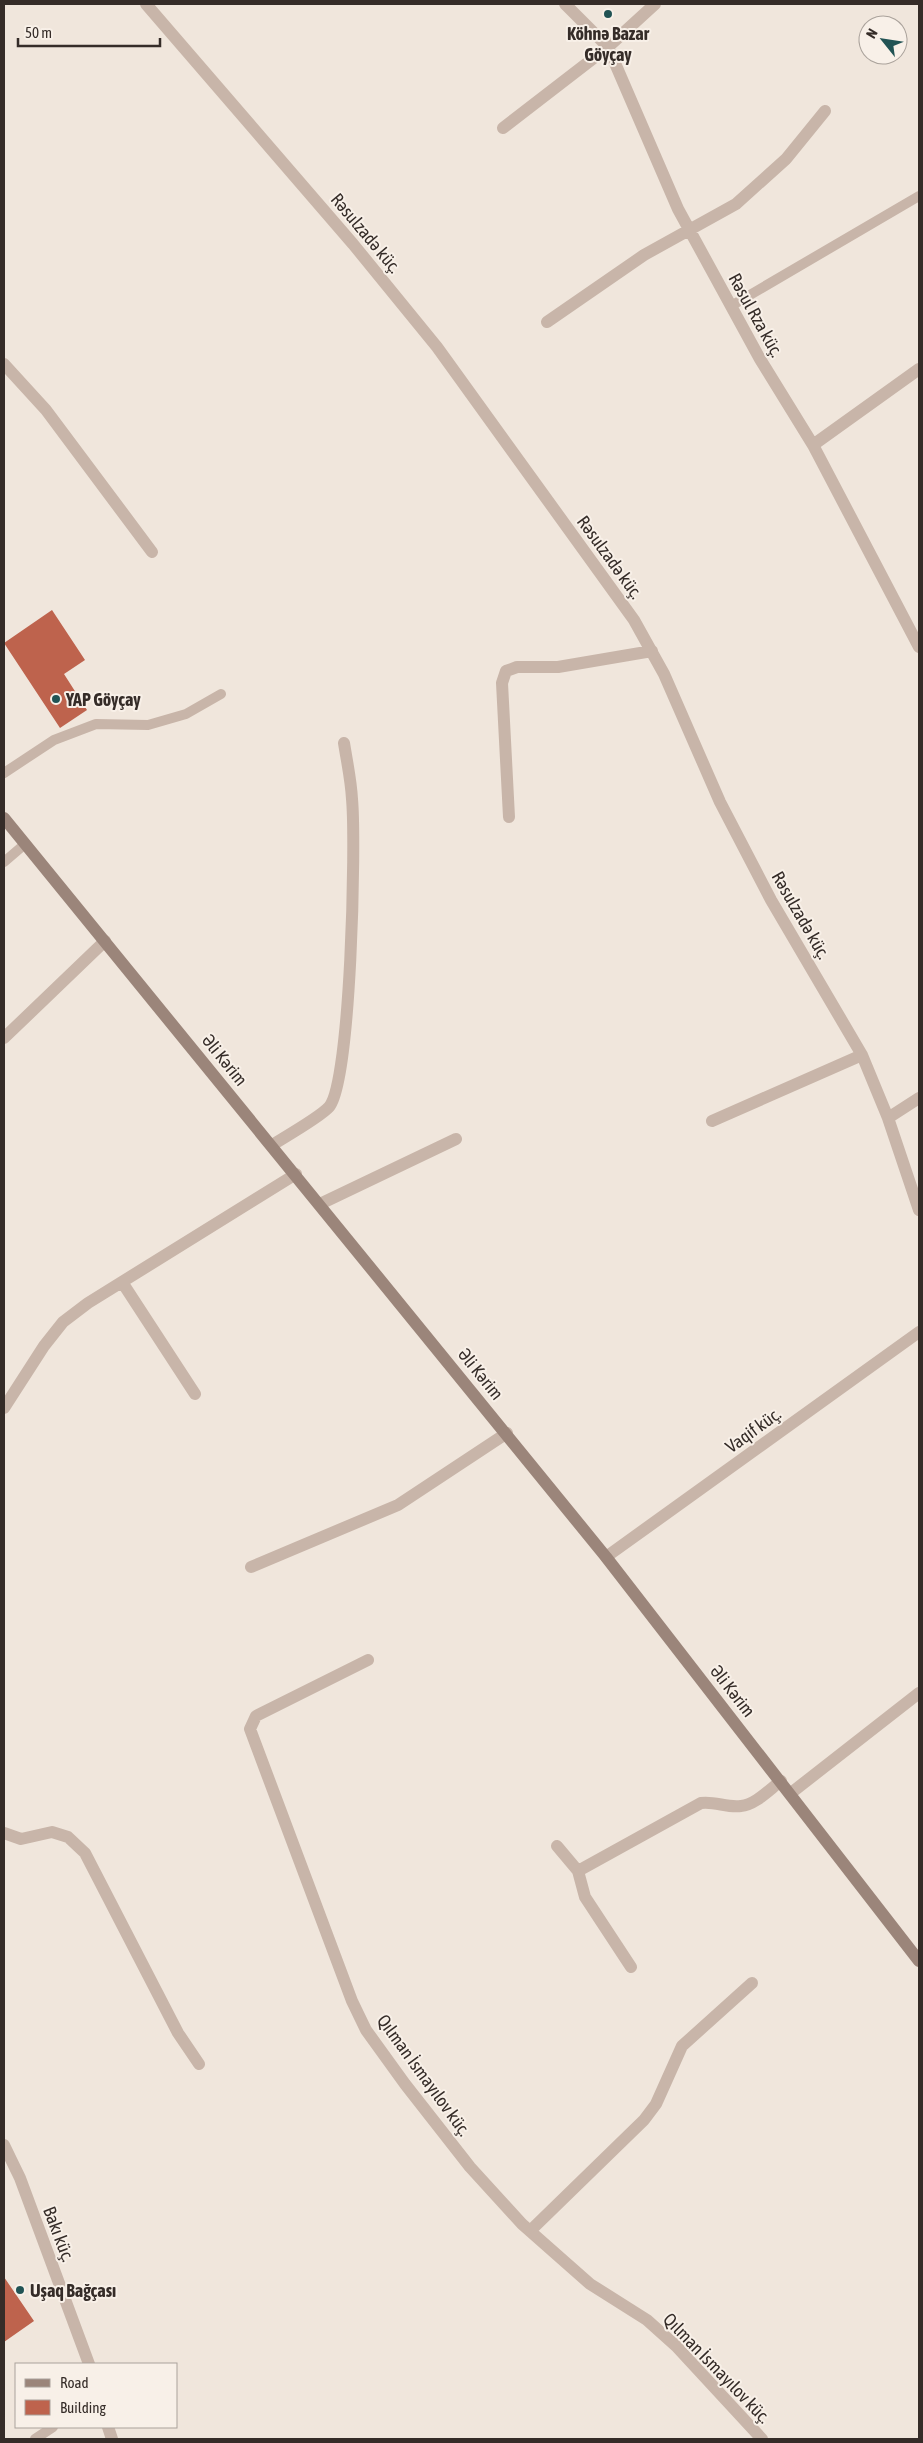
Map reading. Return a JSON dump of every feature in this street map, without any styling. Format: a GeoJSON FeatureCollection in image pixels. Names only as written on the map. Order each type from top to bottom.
{"type":"FeatureCollection","features":[{"type":"Feature","properties":{"kind":"main road","name":"Əli Kərim"},"geometry":{"type":"LineString","coordinates":[[4,818],[296,1174],[606,1557],[791,1793],[919,1961]]}},
{"type":"Feature","properties":{"kind":"street","name":"Rəsulzadə küç."},"geometry":{"type":"LineString","coordinates":[[146,4],[353,244],[437,347],[634,620],[652,651],[720,802],[771,900],[862,1055],[888,1118],[919,1210]]}},
{"type":"Feature","properties":{"kind":"street","name":"Rəsul Rza küç."},"geometry":{"type":"LineString","coordinates":[[565,4],[608,47],[678,209],[731,306],[813,445],[919,647]]}},
{"type":"Feature","properties":{"kind":"street"},"geometry":{"type":"LineString","coordinates":[[503,128],[608,47],[655,4]]}},
{"type":"Feature","properties":{"kind":"street"},"geometry":{"type":"LineString","coordinates":[[547,322],[644,255],[736,204],[786,159],[825,111]]}},
{"type":"Feature","properties":{"kind":"street"},"geometry":{"type":"LineString","coordinates":[[4,364],[46,410],[152,552]]}},
{"type":"Feature","properties":{"kind":"street"},"geometry":{"type":"LineString","coordinates":[[813,445],[919,369]]}},
{"type":"Feature","properties":{"kind":"street"},"geometry":{"type":"LineString","coordinates":[[509,817],[502,683],[506,671],[517,667],[558,666],[652,651]]}},
{"type":"Feature","properties":{"kind":"street"},"geometry":{"type":"LineString","coordinates":[[272,1146],[329,1107],[338,1090],[343,1053],[354,866],[352,799],[344,743]]}},
{"type":"Feature","properties":{"kind":"street"},"geometry":{"type":"LineString","coordinates":[[4,1038],[105,941]]}},
{"type":"Feature","properties":{"kind":"street"},"geometry":{"type":"LineString","coordinates":[[712,1121],[862,1055]]}},
{"type":"Feature","properties":{"kind":"street"},"geometry":{"type":"LineString","coordinates":[[888,1118],[919,1098]]}},
{"type":"Feature","properties":{"kind":"street"},"geometry":{"type":"LineString","coordinates":[[320,1204],[456,1138]]}},
{"type":"Feature","properties":{"kind":"street"},"geometry":{"type":"LineString","coordinates":[[4,1408],[44,1346],[63,1322],[88,1303],[296,1174]]}},
{"type":"Feature","properties":{"kind":"street"},"geometry":{"type":"LineString","coordinates":[[122,1282],[195,1394]]}},
{"type":"Feature","properties":{"kind":"street","name":"Vaqif küç."},"geometry":{"type":"LineString","coordinates":[[606,1557],[919,1332]]}},
{"type":"Feature","properties":{"kind":"street"},"geometry":{"type":"LineString","coordinates":[[251,1568],[398,1505],[506,1433]]}},
{"type":"Feature","properties":{"kind":"street","name":"Qılman İsmayılov küç."},"geometry":{"type":"LineString","coordinates":[[368,1660],[256,1716],[250,1729],[352,2001],[366,2030],[470,2167],[530,2231],[590,2284],[647,2320],[676,2346],[762,2439]]}},
{"type":"Feature","properties":{"kind":"street"},"geometry":{"type":"LineString","coordinates":[[791,1793],[919,1693]]}},
{"type":"Feature","properties":{"kind":"street"},"geometry":{"type":"LineString","coordinates":[[578,1871],[701,1803],[712,1802],[741,1806],[754,1801],[781,1781]]}},
{"type":"Feature","properties":{"kind":"street"},"geometry":{"type":"LineString","coordinates":[[4,1832],[21,1840],[52,1832],[68,1837],[85,1852],[178,2033],[199,2064]]}},
{"type":"Feature","properties":{"kind":"street"},"geometry":{"type":"LineString","coordinates":[[557,1846],[578,1871],[585,1897],[631,1967]]}},
{"type":"Feature","properties":{"kind":"street"},"geometry":{"type":"LineString","coordinates":[[530,2231],[644,2120],[656,2104],[682,2046],[752,1982]]}},
{"type":"Feature","properties":{"kind":"street","name":"Bakı küç."},"geometry":{"type":"LineString","coordinates":[[4,2145],[20,2178],[89,2363]]}},
{"type":"Feature","properties":{"kind":"lane"},"geometry":{"type":"LineString","coordinates":[[731,306],[919,196]]}},
{"type":"Feature","properties":{"kind":"lane"},"geometry":{"type":"LineString","coordinates":[[4,773],[54,740],[96,724],[148,725],[186,714],[221,694]]}},
{"type":"Feature","properties":{"kind":"lane"},"geometry":{"type":"LineString","coordinates":[[4,862],[25,844]]}},
{"type":"Feature","properties":{"kind":"lane"},"geometry":{"type":"LineString","coordinates":[[35,2439],[52,2428]]}},
{"type":"Feature","properties":{"kind":"building"},"geometry":{"type":"Polygon","coordinates":[[[52,610],[85,660],[64,674],[87,710],[60,728],[4,643],[52,610]]]}},
{"type":"Feature","properties":{"kind":"building"},"geometry":{"type":"Polygon","coordinates":[[[4,2277],[34,2321],[4,2342],[4,2277]]]}},
{"type":"Feature","properties":{"kind":"place","name":"Köhnə Bazar Göyçay"},"geometry":{"type":"Point","coordinates":[608,14]}},
{"type":"Feature","properties":{"kind":"place","name":"YAP Göyçay"},"geometry":{"type":"Point","coordinates":[56,699]}},
{"type":"Feature","properties":{"kind":"place","name":"Uşaq Bağçası"},"geometry":{"type":"Point","coordinates":[20,2290]}}]}
